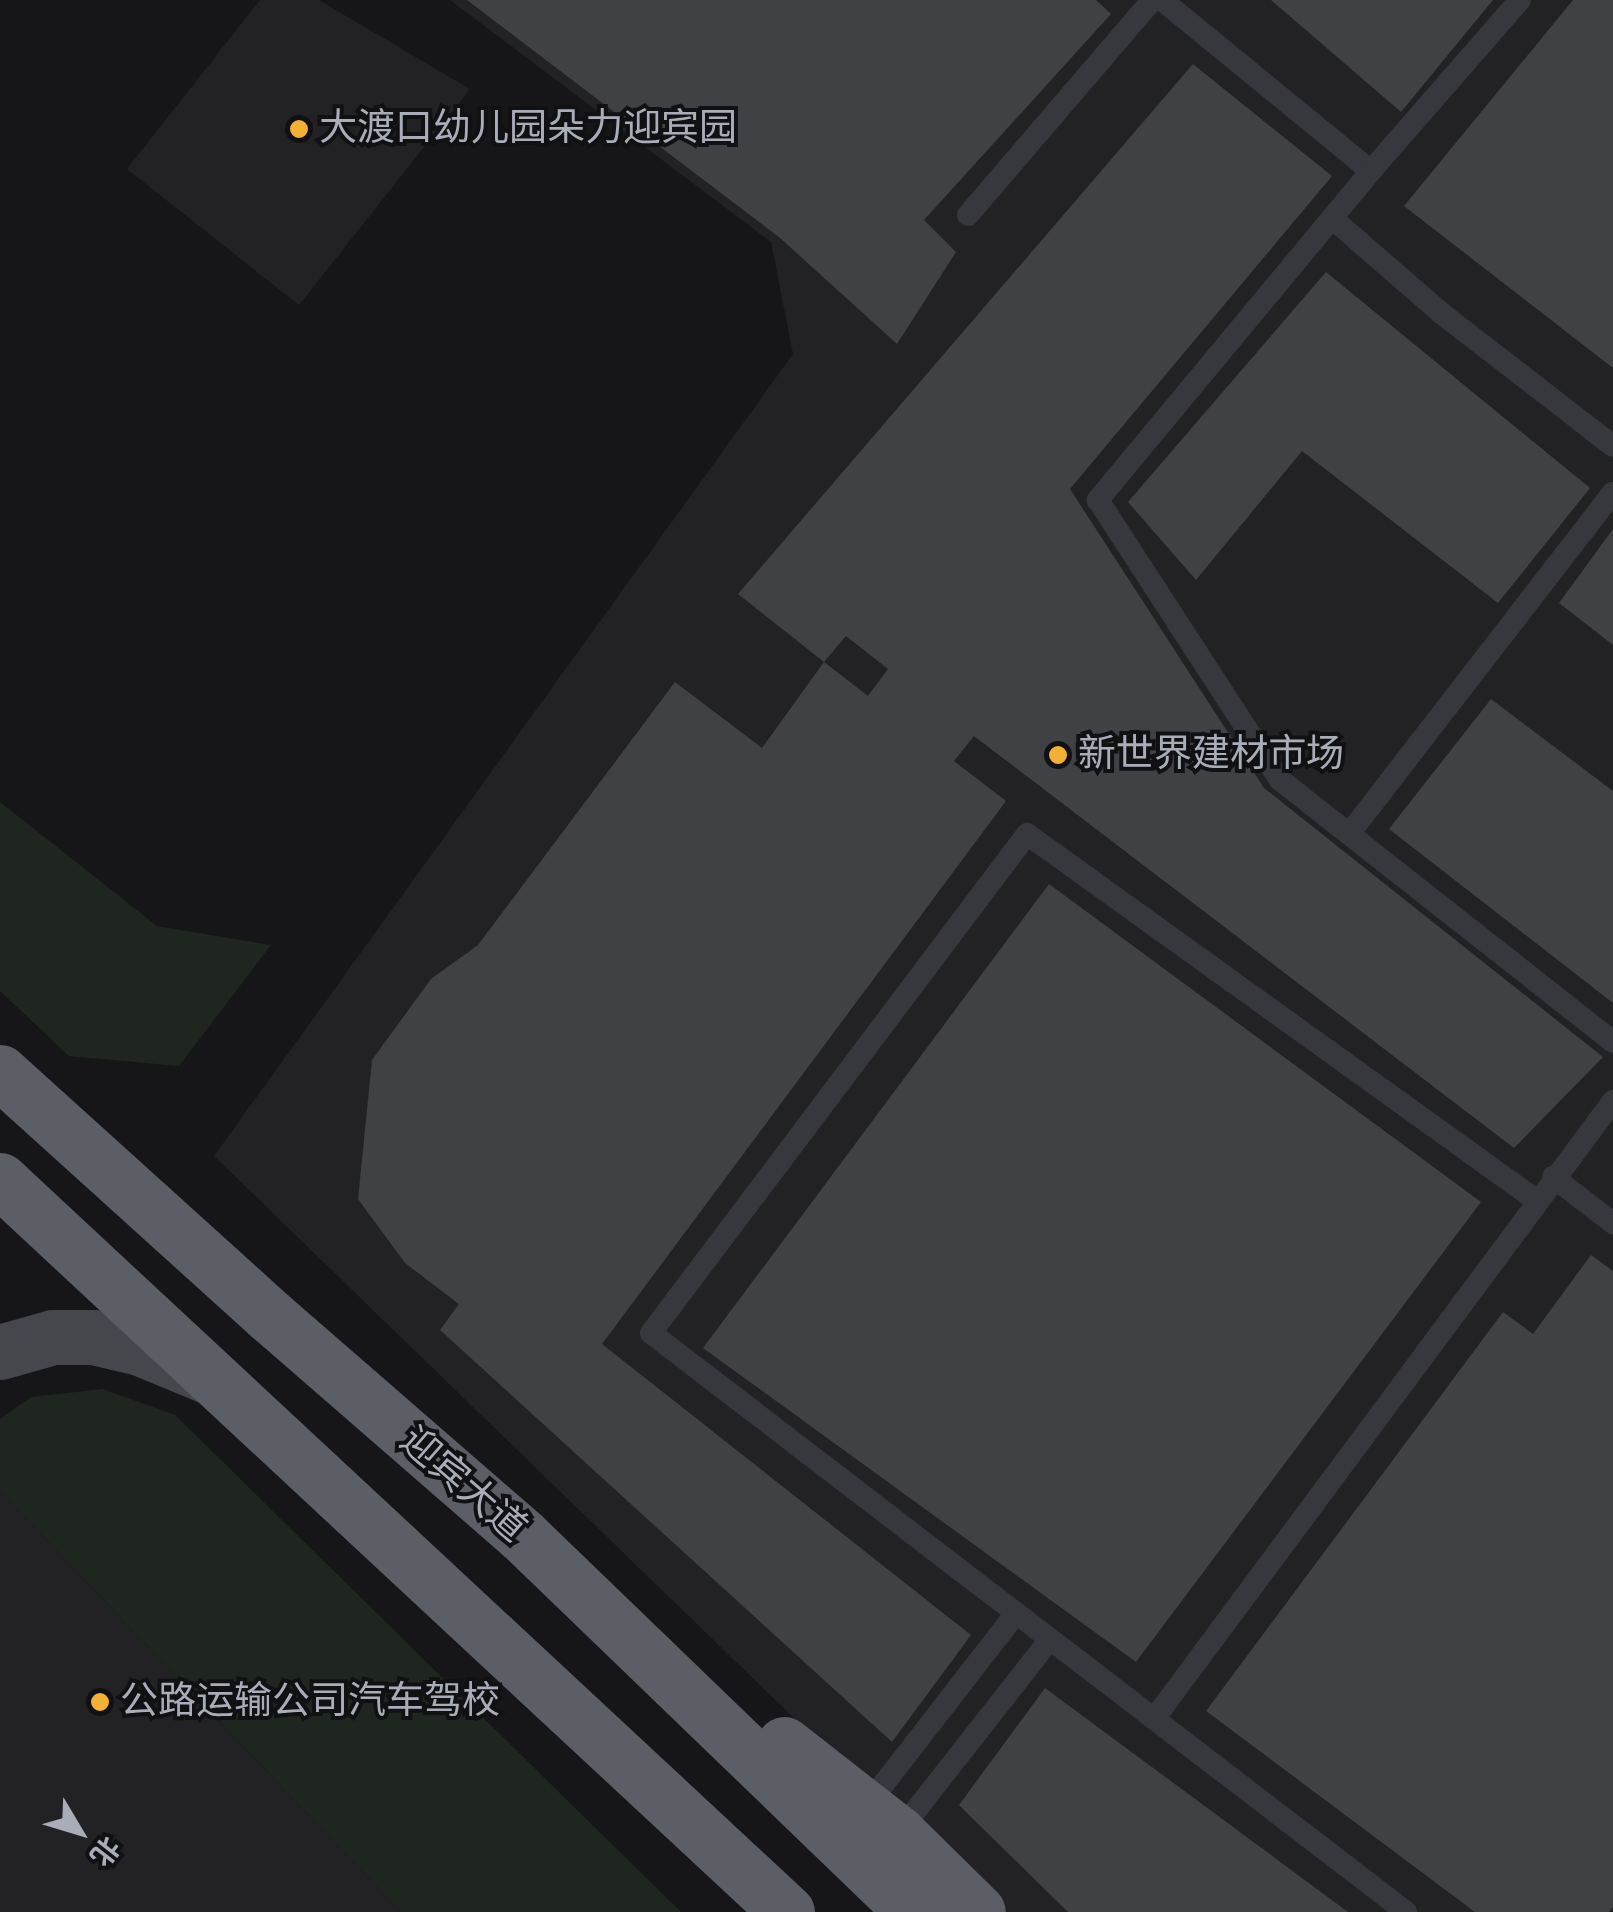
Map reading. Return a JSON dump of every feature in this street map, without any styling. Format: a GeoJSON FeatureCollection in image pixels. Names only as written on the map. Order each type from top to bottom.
{"type":"FeatureCollection","features":[{"type":"Feature","properties":{"kind":"highway","name":"迎宾大道"},"geometry":{"type":"LineString","coordinates":[[0,1072],[270,1316],[522,1535],[913,1912]]}},
{"type":"Feature","properties":{"kind":"highway"},"geometry":{"type":"LineString","coordinates":[[0,1180],[786,1912]]}},
{"type":"Feature","properties":{"kind":"highway"},"geometry":{"type":"LineString","coordinates":[[522,1535],[882,1821],[978,1912]]}},
{"type":"Feature","properties":{"kind":"main road"},"geometry":{"type":"LineString","coordinates":[[0,1352],[54,1336],[93,1337],[140,1348],[212,1378]]}},
{"type":"Feature","properties":{"kind":"lane"},"geometry":{"type":"LineString","coordinates":[[968,215],[1152,0]]}},
{"type":"Feature","properties":{"kind":"lane"},"geometry":{"type":"LineString","coordinates":[[1162,0],[1371,171]]}},
{"type":"Feature","properties":{"kind":"lane"},"geometry":{"type":"LineString","coordinates":[[1520,0],[1371,171],[1098,500],[1278,779],[1613,1042]]}},
{"type":"Feature","properties":{"kind":"lane"},"geometry":{"type":"LineString","coordinates":[[1333,219],[1441,312],[1613,446]]}},
{"type":"Feature","properties":{"kind":"lane"},"geometry":{"type":"LineString","coordinates":[[1349,834],[1613,493]]}},
{"type":"Feature","properties":{"kind":"lane"},"geometry":{"type":"LineString","coordinates":[[1406,1912],[651,1334],[1027,834],[1536,1200]]}},
{"type":"Feature","properties":{"kind":"lane"},"geometry":{"type":"LineString","coordinates":[[1154,1719],[1613,1101]]}},
{"type":"Feature","properties":{"kind":"lane"},"geometry":{"type":"LineString","coordinates":[[1554,1177],[1613,1223]]}},
{"type":"Feature","properties":{"kind":"lane"},"geometry":{"type":"LineString","coordinates":[[882,1821],[1016,1613]]}},
{"type":"Feature","properties":{"kind":"lane"},"geometry":{"type":"LineString","coordinates":[[882,1821],[1050,1640]]}},
{"type":"Feature","properties":{"kind":"shaded area","name":"大渡口幼儿园朵力迎宾园"},"geometry":{"type":"Polygon","coordinates":[[[260,0],[319,0],[470,89],[299,305],[127,169],[260,0]]]}},
{"type":"Feature","properties":{"kind":"shaded area","name":"新世界建材市场"},"geometry":{"type":"Polygon","coordinates":[[[450,0],[1613,0],[1613,1912],[994,1912],[214,1156],[793,354],[771,242],[450,0]]]}},
{"type":"Feature","properties":{"kind":"shaded area"},"geometry":{"type":"Polygon","coordinates":[[[0,802],[157,926],[271,945],[179,1066],[69,1056],[0,991],[0,802]]]}},
{"type":"Feature","properties":{"kind":"shaded area"},"geometry":{"type":"Polygon","coordinates":[[[103,1389],[175,1415],[681,1912],[401,1912],[0,1491],[0,1419],[31,1397],[103,1389]]]}},
{"type":"Feature","properties":{"kind":"shaded area","name":"公路运输公司汽车驾校"},"geometry":{"type":"Polygon","coordinates":[[[0,1491],[401,1912],[0,1912],[0,1491]]]}},
{"type":"Feature","properties":{"kind":"building"},"geometry":{"type":"Polygon","coordinates":[[[467,0],[1096,0],[1111,14],[924,220],[956,252],[897,344],[780,238],[467,0]]]}},
{"type":"Feature","properties":{"kind":"building"},"geometry":{"type":"Polygon","coordinates":[[[1271,0],[1493,0],[1401,112],[1271,0]]]}},
{"type":"Feature","properties":{"kind":"building"},"geometry":{"type":"Polygon","coordinates":[[[1573,0],[1613,0],[1613,368],[1404,206],[1573,0]]]}},
{"type":"Feature","properties":{"kind":"building"},"geometry":{"type":"Polygon","coordinates":[[[1193,64],[1332,176],[1070,489],[1264,788],[1603,1057],[1514,1148],[974,736],[954,761],[1006,801],[602,1344],[971,1635],[892,1742],[440,1330],[459,1304],[405,1263],[358,1199],[372,1060],[431,979],[478,945],[675,682],[762,748],[824,662],[738,594],[1193,64]],[[846,636],[824,662],[868,696],[888,669],[846,636]]]}},
{"type":"Feature","properties":{"kind":"building"},"geometry":{"type":"Polygon","coordinates":[[[1326,272],[1590,488],[1498,603],[1302,451],[1196,580],[1128,502],[1326,272]]]}},
{"type":"Feature","properties":{"kind":"building"},"geometry":{"type":"Polygon","coordinates":[[[1613,529],[1613,645],[1559,603],[1613,529]]]}},
{"type":"Feature","properties":{"kind":"building"},"geometry":{"type":"Polygon","coordinates":[[[1491,699],[1613,791],[1613,1003],[1389,829],[1491,699]]]}},
{"type":"Feature","properties":{"kind":"building"},"geometry":{"type":"Polygon","coordinates":[[[1049,884],[1481,1202],[1136,1662],[703,1348],[1049,884]]]}},
{"type":"Feature","properties":{"kind":"building"},"geometry":{"type":"Polygon","coordinates":[[[1591,1255],[1613,1271],[1613,1907],[1609,1912],[1475,1912],[1206,1711],[1503,1312],[1533,1334],[1591,1255]]]}},
{"type":"Feature","properties":{"kind":"building"},"geometry":{"type":"Polygon","coordinates":[[[1045,1688],[1348,1912],[1068,1912],[959,1805],[1045,1688]]]}},
{"type":"Feature","properties":{"kind":"place","name":"大渡口幼儿园朵力迎宾园"},"geometry":{"type":"Point","coordinates":[299,129]}},
{"type":"Feature","properties":{"kind":"place","name":"新世界建材市场"},"geometry":{"type":"Point","coordinates":[1058,755]}},
{"type":"Feature","properties":{"kind":"place","name":"公路运输公司汽车驾校"},"geometry":{"type":"Point","coordinates":[100,1702]}}]}
